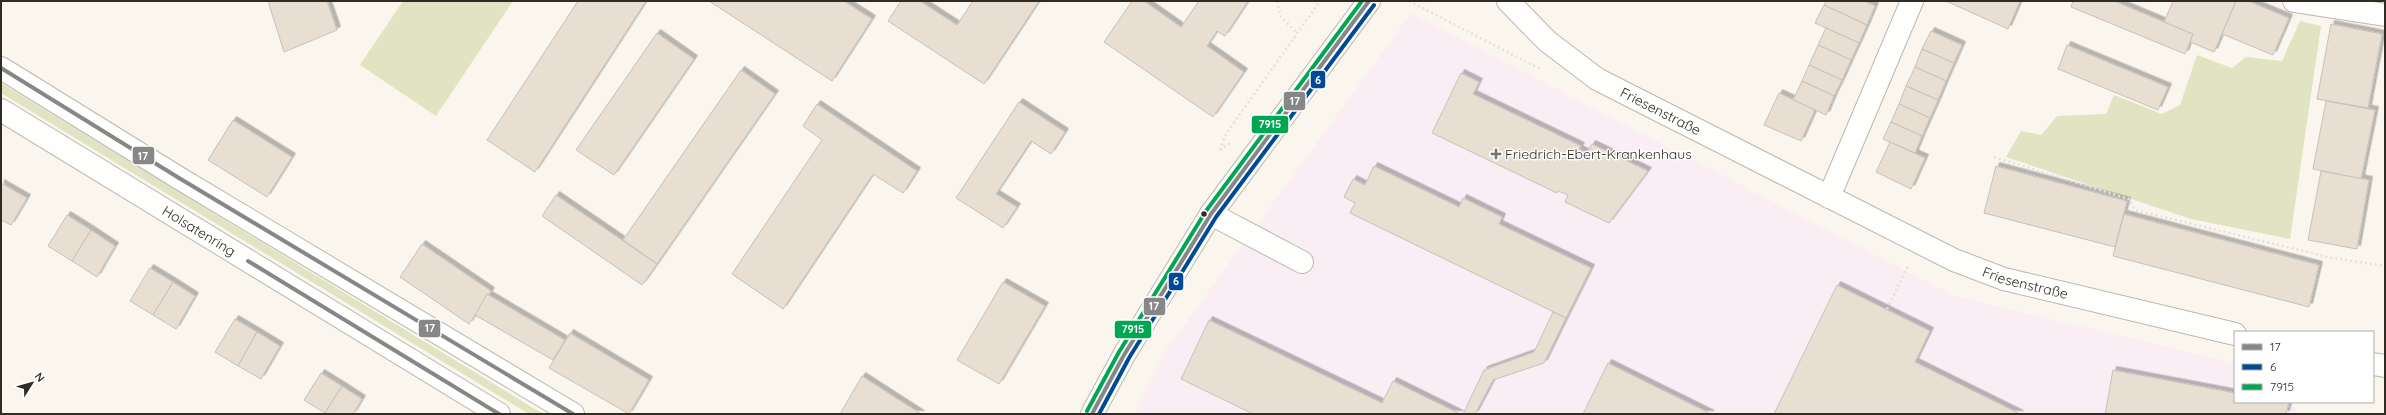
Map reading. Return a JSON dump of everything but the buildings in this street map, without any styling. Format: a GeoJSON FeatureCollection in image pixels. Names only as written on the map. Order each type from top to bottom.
{"type":"FeatureCollection","features":[{"type":"Feature","properties":{"kind":"street"},"geometry":{"type":"LineString","coordinates":[[1092,414],[1124,355],[1211,214],[1369,1]]}},
{"type":"Feature","properties":{"kind":"street","name":"Friesenstraße"},"geometry":{"type":"LineString","coordinates":[[1508,1],[1547,41],[1597,80],[1954,260],[2004,279],[2234,334]]}},
{"type":"Feature","properties":{"kind":"street"},"geometry":{"type":"LineString","coordinates":[[1829,197],[1912,1]]}},
{"type":"Feature","properties":{"kind":"street"},"geometry":{"type":"LineString","coordinates":[[2294,1],[2385,15]]}},
{"type":"Feature","properties":{"kind":"street"},"geometry":{"type":"LineString","coordinates":[[1,68],[179,178],[573,414]]}},
{"type":"Feature","properties":{"kind":"street","name":"Holsatenring"},"geometry":{"type":"LineString","coordinates":[[1,110],[499,414]]}},
{"type":"Feature","properties":{"kind":"street"},"geometry":{"type":"LineString","coordinates":[[1211,214],[1302,262]]}},
{"type":"Feature","properties":{"kind":"street"},"geometry":{"type":"LineString","coordinates":[[2374,364],[2385,366]]}},
{"type":"Feature","properties":{"kind":"path"},"geometry":{"type":"LineString","coordinates":[[1277,1],[1281,17],[1297,33]]}},
{"type":"Feature","properties":{"kind":"path"},"geometry":{"type":"LineString","coordinates":[[1220,150],[1226,134],[1320,1]]}},
{"type":"Feature","properties":{"kind":"path"},"geometry":{"type":"LineString","coordinates":[[1410,1],[1545,72]]}},
{"type":"Feature","properties":{"kind":"path"},"geometry":{"type":"LineString","coordinates":[[1994,157],[2129,200],[2135,210],[2332,258],[2385,266]]}},
{"type":"Feature","properties":{"kind":"path"},"geometry":{"type":"LineString","coordinates":[[1887,310],[1920,242]]}},
{"type":"Feature","properties":{"kind":"shaded area","name":"Friedrich-Ebert-Krankenhaus"},"geometry":{"type":"Polygon","coordinates":[[[1411,13],[1954,296],[2234,363],[2234,403],[2293,403],[2299,414],[1134,414],[1166,350],[1411,13]]]}},
{"type":"Feature","properties":{"kind":"green space"},"geometry":{"type":"Polygon","coordinates":[[[403,1],[513,1],[436,116],[360,65],[403,1]]]}},
{"type":"Feature","properties":{"kind":"green space"},"geometry":{"type":"Polygon","coordinates":[[[2300,21],[2321,26],[2290,239],[2191,219],[2006,157],[2021,131],[2041,135],[2057,116],[2106,114],[2114,95],[2162,114],[2180,105],[2197,55],[2232,68],[2246,57],[2282,61],[2300,21]]]}},
{"type":"Feature","properties":{"kind":"green space"},"geometry":{"type":"Polygon","coordinates":[[[1,83],[543,414],[529,414],[1,93],[1,83]]]}},
{"type":"Feature","properties":{"kind":"transit line","name":"7915"},"geometry":{"type":"LineString","coordinates":[[1087,411],[1119,352],[1206,211],[1362,1]]}},
{"type":"Feature","properties":{"kind":"transit line","name":"17"},"geometry":{"type":"LineString","coordinates":[[1092,414],[1124,355],[1211,214],[1369,1]]}},
{"type":"Feature","properties":{"kind":"transit line","name":"6"},"geometry":{"type":"LineString","coordinates":[[1099,414],[1129,358],[1216,217],[1374,5]]}},
{"type":"Feature","properties":{"kind":"transit line","name":"17"},"geometry":{"type":"LineString","coordinates":[[1,68],[179,178],[573,414]]}},
{"type":"Feature","properties":{"kind":"transit line","name":"17"},"geometry":{"type":"LineString","coordinates":[[248,261],[499,414]]}},
{"type":"Feature","properties":{"kind":"place","name":"Friedrich-Ebert-Krankenhaus"},"geometry":{"type":"Point","coordinates":[1496,154]}}]}
